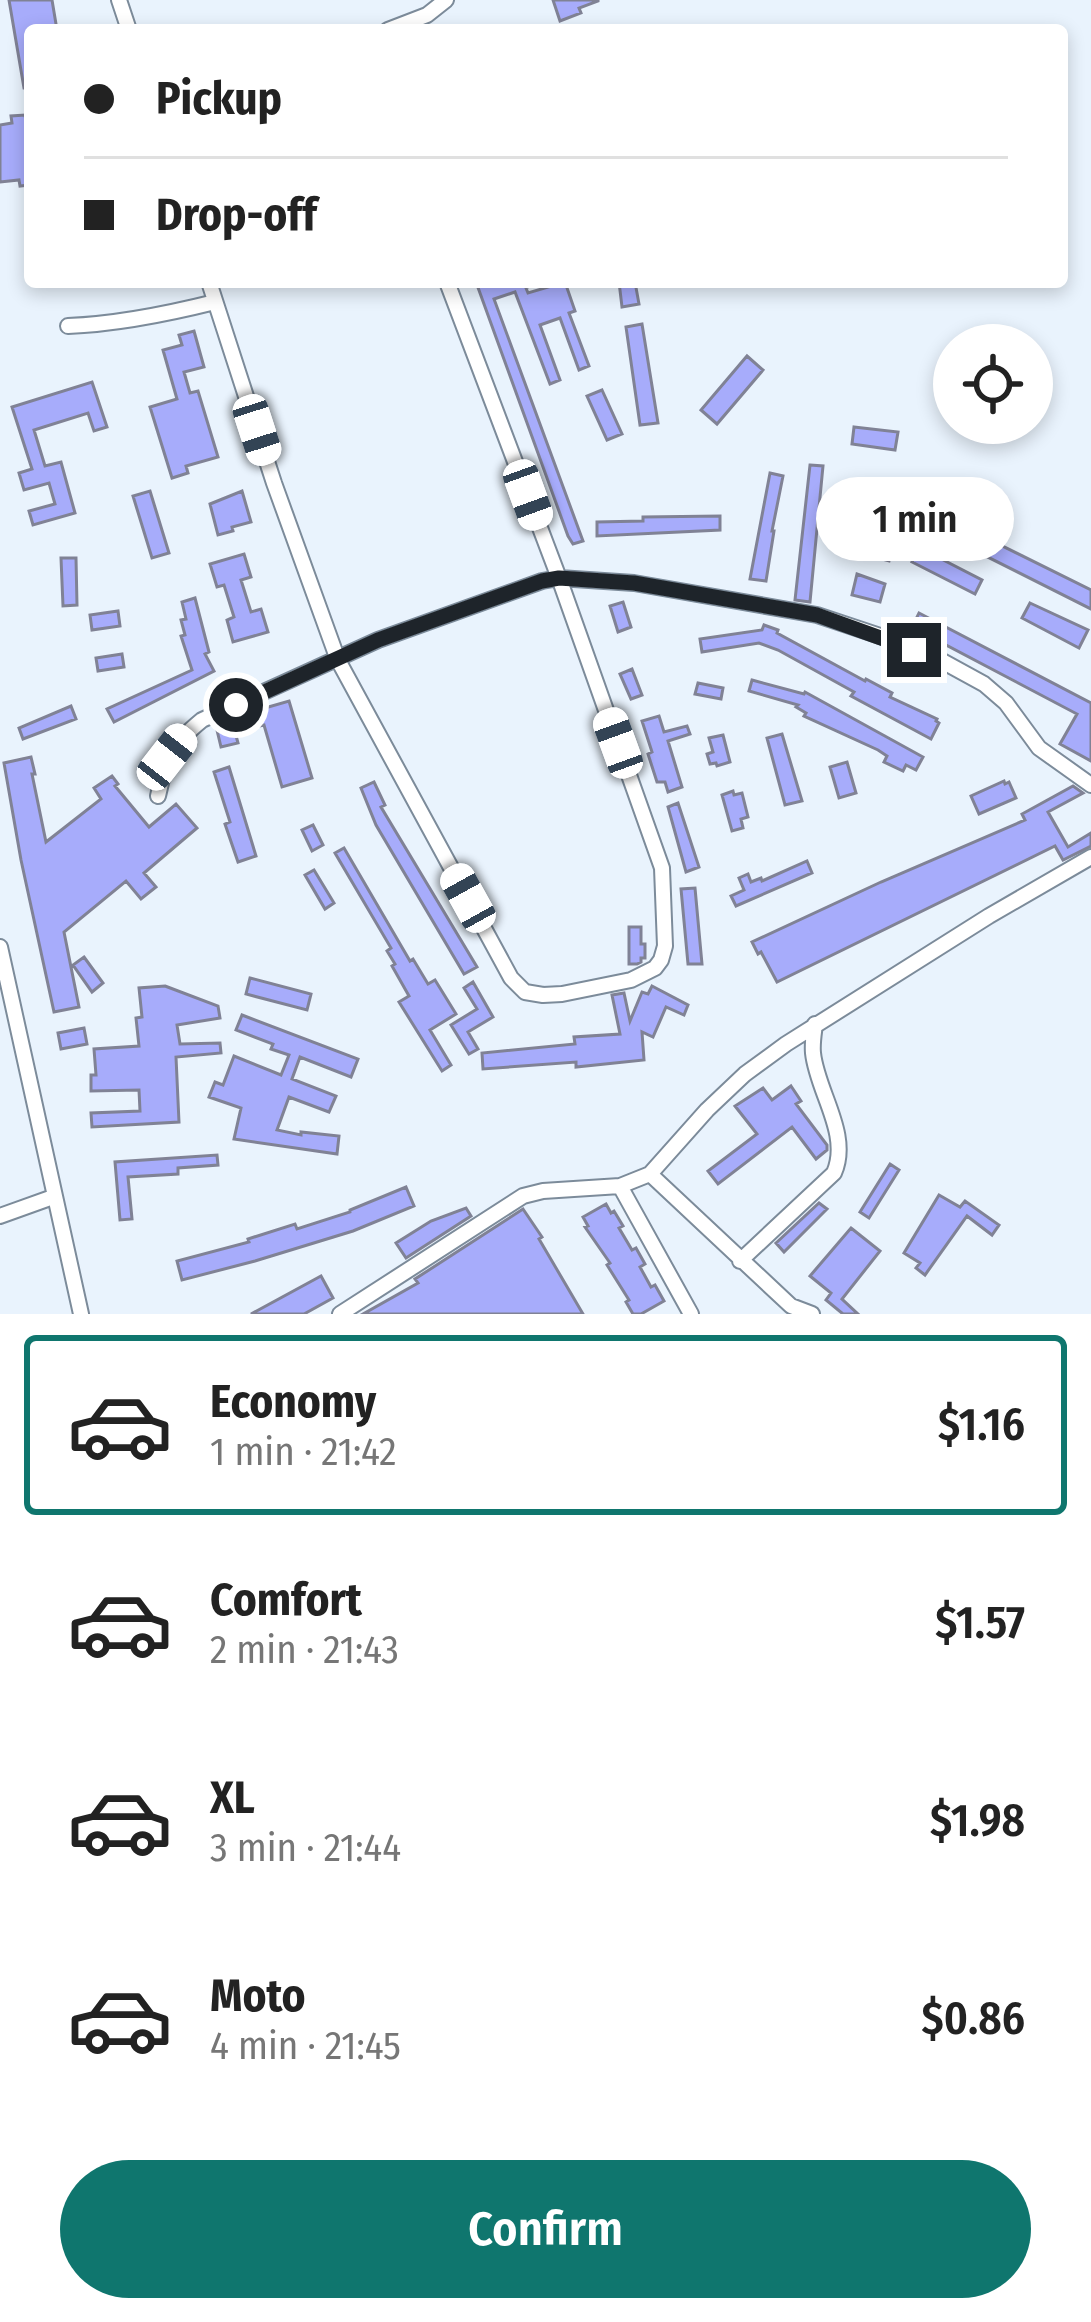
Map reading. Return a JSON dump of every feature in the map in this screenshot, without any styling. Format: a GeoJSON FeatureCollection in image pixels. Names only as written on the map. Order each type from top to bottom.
{"type":"FeatureCollection","features":[{"type":"Feature","properties":{"kind":"street"},"geometry":{"type":"LineString","coordinates":[[404,24],[427,15],[446,0]]}},
{"type":"Feature","properties":{"kind":"street"},"geometry":{"type":"LineString","coordinates":[[211,288],[338,660],[512,978],[525,992],[543,995],[631,980],[662,960],[662,868],[449,288]]}},
{"type":"Feature","properties":{"kind":"street"},"geometry":{"type":"LineString","coordinates":[[68,326],[163,315],[215,302]]}},
{"type":"Feature","properties":{"kind":"street"},"geometry":{"type":"LineString","coordinates":[[158,796],[167,757],[202,721],[378,640],[559,578],[634,583],[817,615],[886,638],[984,684],[1006,703],[1039,748],[1091,785]]}},
{"type":"Feature","properties":{"kind":"street"},"geometry":{"type":"LineString","coordinates":[[340,1314],[523,1196],[620,1186],[650,1174],[745,1074],[815,1024],[1091,857]]}},
{"type":"Feature","properties":{"kind":"street"},"geometry":{"type":"LineString","coordinates":[[0,947],[8,1027],[81,1314]]}},
{"type":"Feature","properties":{"kind":"street"},"geometry":{"type":"LineString","coordinates":[[740,1261],[834,1173],[839,1162],[836,1132],[814,1060],[815,1024]]}},
{"type":"Feature","properties":{"kind":"street"},"geometry":{"type":"LineString","coordinates":[[650,1174],[791,1306],[812,1314]]}},
{"type":"Feature","properties":{"kind":"street"},"geometry":{"type":"LineString","coordinates":[[620,1186],[691,1314]]}},
{"type":"Feature","properties":{"kind":"street"},"geometry":{"type":"LineString","coordinates":[[0,1216],[53,1197]]}},
{"type":"Feature","properties":{"kind":"building"},"geometry":{"type":"Polygon","coordinates":[[[9,0],[52,0],[56,24],[24,24],[24,88],[9,0]]]}},
{"type":"Feature","properties":{"kind":"building"},"geometry":{"type":"Polygon","coordinates":[[[553,0],[598,0],[598,1],[560,21],[553,0]]]}},
{"type":"Feature","properties":{"kind":"building"},"geometry":{"type":"Polygon","coordinates":[[[24,115],[24,186],[19,180],[0,182],[0,125],[12,123],[11,116],[24,115]]]}},
{"type":"Feature","properties":{"kind":"building"},"geometry":{"type":"Polygon","coordinates":[[[478,288],[526,288],[528,293],[567,288],[575,311],[569,313],[589,366],[579,370],[560,318],[540,325],[560,380],[550,384],[515,292],[494,299],[583,541],[573,544],[478,288]]]}},
{"type":"Feature","properties":{"kind":"building"},"geometry":{"type":"Polygon","coordinates":[[[620,288],[636,288],[639,304],[622,307],[620,288]]]}},
{"type":"Feature","properties":{"kind":"building"},"geometry":{"type":"Polygon","coordinates":[[[642,324],[658,423],[640,425],[626,327],[642,324]]]}},
{"type":"Feature","properties":{"kind":"building"},"geometry":{"type":"Polygon","coordinates":[[[194,331],[204,367],[184,372],[190,393],[198,391],[218,457],[186,466],[188,473],[172,478],[150,407],[177,399],[163,350],[182,345],[179,335],[194,331]]]}},
{"type":"Feature","properties":{"kind":"building"},"geometry":{"type":"Polygon","coordinates":[[[747,356],[763,370],[717,424],[701,410],[747,356]]]}},
{"type":"Feature","properties":{"kind":"building"},"geometry":{"type":"Polygon","coordinates":[[[92,382],[107,427],[94,431],[88,413],[34,430],[45,466],[61,462],[75,513],[33,525],[29,511],[55,504],[49,483],[24,490],[19,473],[32,469],[12,407],[92,382]]]}},
{"type":"Feature","properties":{"kind":"building"},"geometry":{"type":"Polygon","coordinates":[[[602,390],[622,434],[607,440],[587,396],[602,390]]]}},
{"type":"Feature","properties":{"kind":"building"},"geometry":{"type":"Polygon","coordinates":[[[854,427],[898,432],[895,450],[852,444],[854,427]]]}},
{"type":"Feature","properties":{"kind":"building"},"geometry":{"type":"Polygon","coordinates":[[[810,465],[823,466],[810,602],[795,600],[810,465]]]}},
{"type":"Feature","properties":{"kind":"building"},"geometry":{"type":"Polygon","coordinates":[[[770,473],[783,476],[766,581],[750,579],[770,473]]]}},
{"type":"Feature","properties":{"kind":"building"},"geometry":{"type":"Polygon","coordinates":[[[150,491],[169,553],[152,558],[133,496],[150,491]]]}},
{"type":"Feature","properties":{"kind":"building"},"geometry":{"type":"Polygon","coordinates":[[[242,491],[251,522],[218,535],[210,504],[242,491]]]}},
{"type":"Feature","properties":{"kind":"building"},"geometry":{"type":"Polygon","coordinates":[[[938,514],[1091,590],[1091,609],[930,528],[938,514]]]}},
{"type":"Feature","properties":{"kind":"building"},"geometry":{"type":"Polygon","coordinates":[[[720,516],[720,530],[597,536],[597,522],[720,516]]]}},
{"type":"Feature","properties":{"kind":"building"},"geometry":{"type":"Polygon","coordinates":[[[863,540],[892,548],[889,561],[860,553],[863,540]]]}},
{"type":"Feature","properties":{"kind":"building"},"geometry":{"type":"Polygon","coordinates":[[[920,548],[982,580],[975,594],[912,562],[920,548]]]}},
{"type":"Feature","properties":{"kind":"building"},"geometry":{"type":"Polygon","coordinates":[[[244,554],[251,577],[241,580],[251,612],[261,609],[268,632],[233,642],[227,620],[234,617],[224,585],[217,587],[210,564],[244,554]]]}},
{"type":"Feature","properties":{"kind":"building"},"geometry":{"type":"Polygon","coordinates":[[[61,558],[76,558],[77,605],[63,606],[61,558]]]}},
{"type":"Feature","properties":{"kind":"building"},"geometry":{"type":"Polygon","coordinates":[[[857,574],[885,584],[880,602],[852,595],[857,574]]]}},
{"type":"Feature","properties":{"kind":"building"},"geometry":{"type":"Polygon","coordinates":[[[195,598],[209,652],[205,654],[214,671],[114,722],[107,709],[192,670],[181,620],[186,619],[182,602],[195,598]]]}},
{"type":"Feature","properties":{"kind":"building"},"geometry":{"type":"Polygon","coordinates":[[[623,602],[631,627],[618,632],[610,606],[623,602]]]}},
{"type":"Feature","properties":{"kind":"building"},"geometry":{"type":"Polygon","coordinates":[[[1030,603],[1088,630],[1079,648],[1022,618],[1030,603]]]}},
{"type":"Feature","properties":{"kind":"building"},"geometry":{"type":"Polygon","coordinates":[[[118,611],[120,626],[92,630],[90,615],[118,611]]]}},
{"type":"Feature","properties":{"kind":"building"},"geometry":{"type":"Polygon","coordinates":[[[919,613],[1091,703],[1091,761],[1060,744],[1077,714],[912,627],[919,613]]]}},
{"type":"Feature","properties":{"kind":"building"},"geometry":{"type":"Polygon","coordinates":[[[764,625],[937,719],[931,739],[778,650],[759,643],[702,652],[700,639],[762,630],[764,625]]]}},
{"type":"Feature","properties":{"kind":"building"},"geometry":{"type":"Polygon","coordinates":[[[122,654],[124,667],[98,671],[96,658],[122,654]]]}},
{"type":"Feature","properties":{"kind":"building"},"geometry":{"type":"Polygon","coordinates":[[[632,669],[642,695],[631,699],[620,674],[632,669]]]}},
{"type":"Feature","properties":{"kind":"building"},"geometry":{"type":"Polygon","coordinates":[[[752,680],[805,692],[923,757],[916,770],[906,765],[903,771],[884,762],[887,756],[878,750],[804,716],[798,705],[749,691],[752,680]]]}},
{"type":"Feature","properties":{"kind":"building"},"geometry":{"type":"Polygon","coordinates":[[[698,683],[723,688],[721,699],[695,694],[698,683]]]}},
{"type":"Feature","properties":{"kind":"building"},"geometry":{"type":"Polygon","coordinates":[[[289,701],[312,778],[282,787],[264,725],[255,727],[251,712],[289,701]]]}},
{"type":"Feature","properties":{"kind":"building"},"geometry":{"type":"Polygon","coordinates":[[[71,706],[76,719],[23,739],[19,728],[71,706]]]}},
{"type":"Feature","properties":{"kind":"building"},"geometry":{"type":"Polygon","coordinates":[[[659,716],[664,732],[687,726],[690,734],[668,741],[682,787],[668,792],[665,782],[657,782],[642,721],[659,716]]]}},
{"type":"Feature","properties":{"kind":"building"},"geometry":{"type":"Polygon","coordinates":[[[232,721],[238,743],[221,747],[216,726],[232,721]]]}},
{"type":"Feature","properties":{"kind":"building"},"geometry":{"type":"Polygon","coordinates":[[[782,734],[802,801],[785,805],[767,738],[782,734]]]}},
{"type":"Feature","properties":{"kind":"building"},"geometry":{"type":"Polygon","coordinates":[[[723,735],[730,762],[710,764],[709,738],[723,735]]]}},
{"type":"Feature","properties":{"kind":"building"},"geometry":{"type":"Polygon","coordinates":[[[31,757],[46,842],[101,799],[94,788],[112,776],[149,827],[176,804],[197,828],[144,873],[156,887],[141,899],[126,881],[64,932],[79,1007],[54,1012],[4,763],[31,757]]]}},
{"type":"Feature","properties":{"kind":"building"},"geometry":{"type":"Polygon","coordinates":[[[847,762],[856,793],[839,798],[830,767],[847,762]]]}},
{"type":"Feature","properties":{"kind":"building"},"geometry":{"type":"Polygon","coordinates":[[[229,767],[256,856],[238,862],[214,772],[229,767]]]}},
{"type":"Feature","properties":{"kind":"building"},"geometry":{"type":"Polygon","coordinates":[[[1004,781],[1016,798],[979,814],[971,796],[1004,781]]]}},
{"type":"Feature","properties":{"kind":"building"},"geometry":{"type":"Polygon","coordinates":[[[374,782],[385,805],[381,807],[477,967],[464,974],[376,825],[361,788],[374,782]]]}},
{"type":"Feature","properties":{"kind":"building"},"geometry":{"type":"Polygon","coordinates":[[[1073,786],[1083,793],[1048,812],[1068,847],[1091,833],[1091,846],[1063,860],[1055,846],[777,982],[761,952],[758,954],[752,942],[1025,820],[1022,814],[1073,786]]]}},
{"type":"Feature","properties":{"kind":"building"},"geometry":{"type":"Polygon","coordinates":[[[733,791],[734,795],[742,793],[748,817],[741,819],[743,828],[732,831],[722,795],[733,791]]]}},
{"type":"Feature","properties":{"kind":"building"},"geometry":{"type":"Polygon","coordinates":[[[678,803],[699,867],[686,872],[668,807],[678,803]]]}},
{"type":"Feature","properties":{"kind":"building"},"geometry":{"type":"Polygon","coordinates":[[[313,825],[323,845],[312,851],[302,830],[313,825]]]}},
{"type":"Feature","properties":{"kind":"building"},"geometry":{"type":"Polygon","coordinates":[[[344,848],[410,961],[428,984],[435,980],[456,1014],[430,1030],[451,1065],[442,1071],[399,1002],[409,996],[392,966],[387,951],[391,948],[335,853],[344,848]]]}},
{"type":"Feature","properties":{"kind":"building"},"geometry":{"type":"Polygon","coordinates":[[[807,861],[812,873],[736,906],[731,896],[744,890],[739,878],[748,874],[751,882],[762,881],[807,861]]]}},
{"type":"Feature","properties":{"kind":"building"},"geometry":{"type":"Polygon","coordinates":[[[314,870],[334,903],[325,909],[305,875],[314,870]]]}},
{"type":"Feature","properties":{"kind":"building"},"geometry":{"type":"Polygon","coordinates":[[[695,888],[702,964],[688,964],[681,889],[695,888]]]}},
{"type":"Feature","properties":{"kind":"building"},"geometry":{"type":"Polygon","coordinates":[[[629,927],[641,927],[641,944],[645,944],[645,958],[637,964],[629,964],[629,927]]]}},
{"type":"Feature","properties":{"kind":"building"},"geometry":{"type":"Polygon","coordinates":[[[84,957],[103,983],[92,992],[73,965],[84,957]]]}},
{"type":"Feature","properties":{"kind":"building"},"geometry":{"type":"Polygon","coordinates":[[[250,978],[311,994],[307,1010],[246,994],[250,978]]]}},
{"type":"Feature","properties":{"kind":"building"},"geometry":{"type":"Polygon","coordinates":[[[473,982],[493,1017],[468,1032],[478,1049],[469,1054],[451,1025],[477,1009],[464,988],[473,982]]]}},
{"type":"Feature","properties":{"kind":"building"},"geometry":{"type":"Polygon","coordinates":[[[165,986],[218,1006],[220,1018],[177,1025],[180,1044],[220,1043],[221,1053],[176,1057],[179,1122],[92,1127],[91,1113],[140,1111],[139,1090],[91,1091],[91,1075],[96,1075],[94,1049],[139,1046],[139,988],[165,986]]]}},
{"type":"Feature","properties":{"kind":"building"},"geometry":{"type":"Polygon","coordinates":[[[652,986],[688,1005],[684,1015],[666,1007],[653,1037],[642,1032],[644,1060],[483,1069],[482,1053],[575,1044],[574,1037],[620,1034],[612,995],[624,993],[630,1021],[642,992],[648,994],[652,986]]]}},
{"type":"Feature","properties":{"kind":"building"},"geometry":{"type":"Polygon","coordinates":[[[242,1015],[358,1059],[351,1077],[300,1057],[292,1079],[336,1096],[329,1112],[289,1097],[277,1130],[339,1136],[337,1154],[234,1139],[241,1108],[209,1097],[215,1082],[223,1085],[234,1056],[281,1075],[289,1055],[236,1030],[242,1015]]]}},
{"type":"Feature","properties":{"kind":"building"},"geometry":{"type":"Polygon","coordinates":[[[84,1028],[87,1044],[61,1049],[58,1033],[84,1028]]]}},
{"type":"Feature","properties":{"kind":"building"},"geometry":{"type":"Polygon","coordinates":[[[791,1086],[801,1101],[796,1104],[827,1150],[816,1159],[792,1127],[718,1184],[708,1171],[757,1134],[735,1106],[763,1088],[772,1100],[791,1086]]]}},
{"type":"Feature","properties":{"kind":"building"},"geometry":{"type":"Polygon","coordinates":[[[217,1155],[218,1165],[178,1168],[178,1174],[128,1177],[132,1219],[120,1220],[115,1162],[217,1155]]]}},
{"type":"Feature","properties":{"kind":"building"},"geometry":{"type":"Polygon","coordinates":[[[890,1164],[899,1170],[869,1218],[860,1212],[890,1164]]]}},
{"type":"Feature","properties":{"kind":"building"},"geometry":{"type":"Polygon","coordinates":[[[406,1187],[414,1206],[353,1231],[182,1280],[177,1261],[350,1212],[406,1187]]]}},
{"type":"Feature","properties":{"kind":"building"},"geometry":{"type":"Polygon","coordinates":[[[939,1195],[960,1207],[965,1201],[999,1225],[992,1235],[967,1216],[925,1275],[916,1268],[920,1263],[904,1253],[939,1195]]]}},
{"type":"Feature","properties":{"kind":"building"},"geometry":{"type":"Polygon","coordinates":[[[819,1203],[827,1209],[784,1252],[776,1243],[819,1203]]]}},
{"type":"Feature","properties":{"kind":"building"},"geometry":{"type":"Polygon","coordinates":[[[606,1204],[645,1264],[640,1267],[651,1287],[655,1285],[664,1301],[641,1314],[633,1314],[610,1263],[585,1227],[583,1217],[606,1204]]]}},
{"type":"Feature","properties":{"kind":"building"},"geometry":{"type":"Polygon","coordinates":[[[466,1208],[471,1216],[406,1258],[396,1243],[431,1221],[466,1208]]]}},
{"type":"Feature","properties":{"kind":"building"},"geometry":{"type":"Polygon","coordinates":[[[523,1209],[583,1314],[363,1314],[418,1283],[415,1279],[523,1209]]]}},
{"type":"Feature","properties":{"kind":"building"},"geometry":{"type":"Polygon","coordinates":[[[851,1228],[880,1251],[842,1299],[858,1314],[843,1314],[826,1300],[831,1293],[810,1276],[851,1228]]]}},
{"type":"Feature","properties":{"kind":"building"},"geometry":{"type":"Polygon","coordinates":[[[321,1276],[333,1298],[304,1314],[251,1314],[321,1276]]]}},
{"type":"Feature","properties":{"kind":"route"},"geometry":{"type":"LineString","coordinates":[[236,705],[378,640],[559,578],[634,583],[817,615],[914,650]]}}]}
